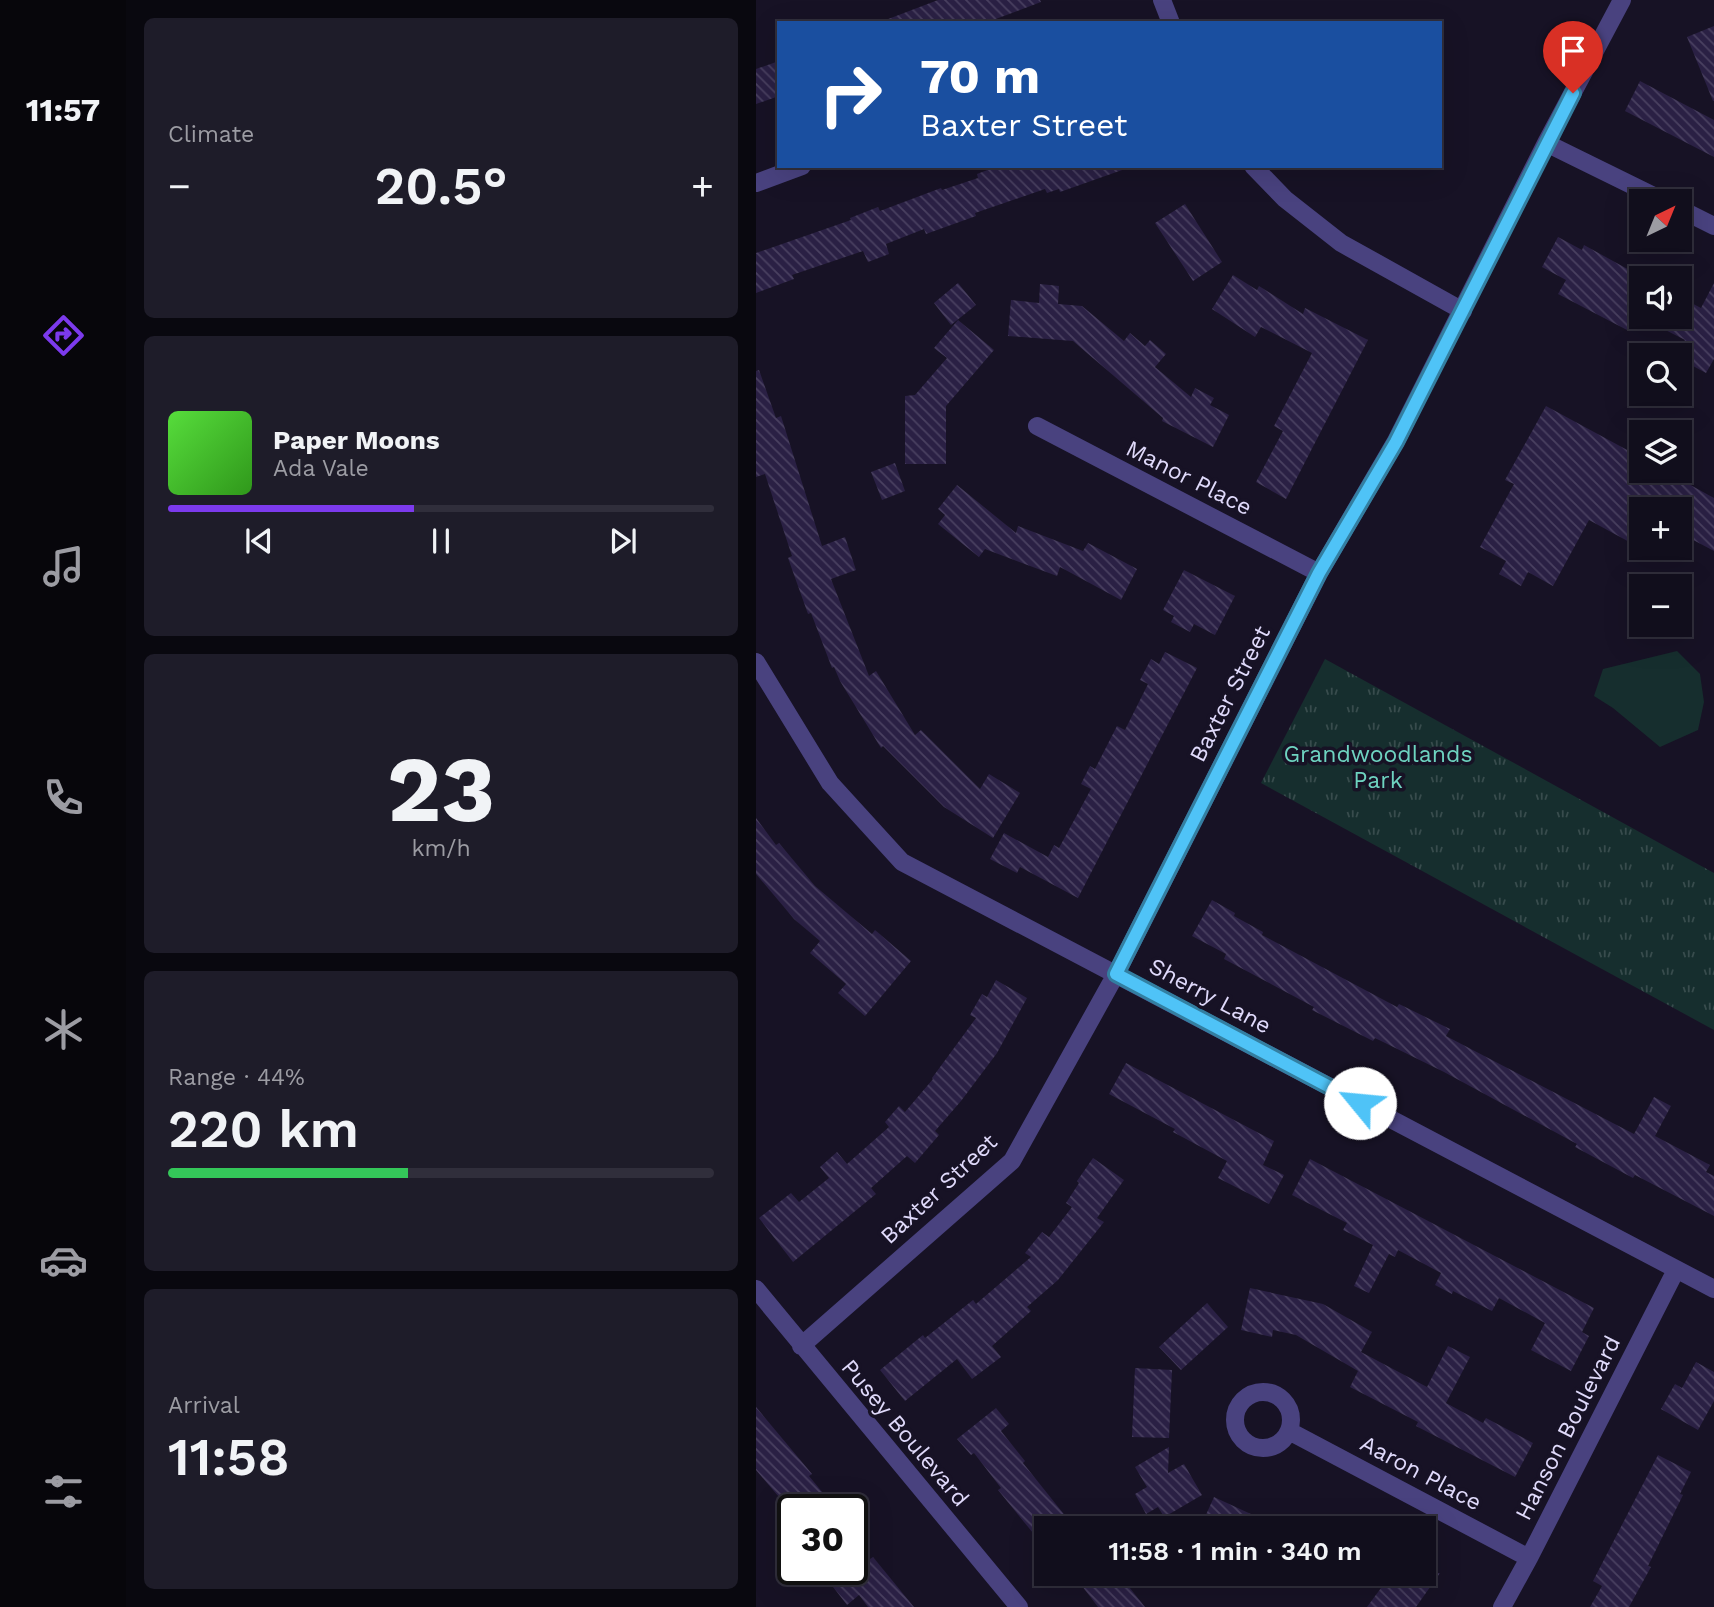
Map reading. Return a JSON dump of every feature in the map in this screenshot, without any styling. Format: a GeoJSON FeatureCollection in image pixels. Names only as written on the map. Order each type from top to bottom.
{"type":"FeatureCollection","features":[{"type":"Feature","properties":{"kind":"street"},"geometry":{"type":"LineString","coordinates":[[1162,0],[1170,21]]}},
{"type":"Feature","properties":{"kind":"street","name":"Baxter Street"},"geometry":{"type":"LineString","coordinates":[[801,1346],[1012,1161],[1116,974],[1319,573],[1396,442],[1546,143],[1622,0]]}},
{"type":"Feature","properties":{"kind":"street"},"geometry":{"type":"LineString","coordinates":[[1546,143],[1640,189]]}},
{"type":"Feature","properties":{"kind":"street"},"geometry":{"type":"LineString","coordinates":[[756,183],[797,168]]}},
{"type":"Feature","properties":{"kind":"street"},"geometry":{"type":"LineString","coordinates":[[1256,168],[1285,199],[1341,243],[1463,311]]}},
{"type":"Feature","properties":{"kind":"street"},"geometry":{"type":"LineString","coordinates":[[1692,215],[1714,226]]}},
{"type":"Feature","properties":{"kind":"street","name":"Manor Place"},"geometry":{"type":"LineString","coordinates":[[1037,426],[1319,573]]}},
{"type":"Feature","properties":{"kind":"street","name":"Sherry Lane"},"geometry":{"type":"LineString","coordinates":[[756,662],[830,783],[902,862],[1714,1289]]}},
{"type":"Feature","properties":{"kind":"street","name":"Hanson Boulevard"},"geometry":{"type":"LineString","coordinates":[[1502,1607],[1530,1558],[1676,1270]]}},
{"type":"Feature","properties":{"kind":"street","name":"Pusey Boulevard"},"geometry":{"type":"LineString","coordinates":[[756,1289],[1018,1607]]}},
{"type":"Feature","properties":{"kind":"street","name":"Aaron Place"},"geometry":{"type":"LineString","coordinates":[[1289,1431],[1530,1558]]}},
{"type":"Feature","properties":{"kind":"green space"},"geometry":{"type":"Polygon","coordinates":[[[1677,651],[1700,674],[1704,702],[1698,730],[1660,747],[1613,708],[1594,696],[1603,669],[1677,651]]]}},
{"type":"Feature","properties":{"kind":"green space","name":"Grandwoodlands Park"},"geometry":{"type":"Polygon","coordinates":[[[1325,659],[1714,873],[1714,1030],[1261,783],[1325,659]]]}},
{"type":"Feature","properties":{"kind":"building"},"geometry":{"type":"Polygon","coordinates":[[[938,0],[1041,2],[990,21],[883,21],[938,0]]]}},
{"type":"Feature","properties":{"kind":"building"},"geometry":{"type":"Polygon","coordinates":[[[1714,26],[1714,101],[1713,101],[1687,37],[1714,26]]]}},
{"type":"Feature","properties":{"kind":"building"},"geometry":{"type":"Polygon","coordinates":[[[777,62],[777,97],[756,104],[756,69],[777,62]]]}},
{"type":"Feature","properties":{"kind":"building"},"geometry":{"type":"Polygon","coordinates":[[[1640,81],[1714,120],[1714,157],[1625,111],[1640,81]]]}},
{"type":"Feature","properties":{"kind":"building"},"geometry":{"type":"Polygon","coordinates":[[[993,168],[1125,168],[1060,192],[1059,189],[1047,193],[1045,189],[975,213],[976,216],[926,234],[924,229],[886,244],[889,254],[868,262],[863,251],[792,275],[794,279],[756,293],[756,253],[851,220],[850,218],[878,207],[880,211],[941,188],[942,190],[978,178],[977,174],[993,168]]]}},
{"type":"Feature","properties":{"kind":"building"},"geometry":{"type":"Polygon","coordinates":[[[1185,204],[1222,262],[1193,281],[1155,223],[1185,204]]]}},
{"type":"Feature","properties":{"kind":"building"},"geometry":{"type":"Polygon","coordinates":[[[1558,237],[1582,250],[1584,245],[1629,270],[1627,330],[1558,294],[1566,280],[1542,267],[1558,237]]]}},
{"type":"Feature","properties":{"kind":"building"},"geometry":{"type":"Polygon","coordinates":[[[1233,275],[1257,290],[1259,286],[1303,314],[1305,308],[1368,340],[1286,499],[1256,482],[1283,431],[1274,426],[1312,353],[1261,327],[1255,337],[1212,309],[1233,275]]]}},
{"type":"Feature","properties":{"kind":"building"},"geometry":{"type":"Polygon","coordinates":[[[958,283],[976,305],[951,325],[934,303],[958,283]]]}},
{"type":"Feature","properties":{"kind":"building"},"geometry":{"type":"Polygon","coordinates":[[[1714,283],[1714,359],[1706,373],[1692,365],[1692,343],[1683,343],[1685,340],[1663,329],[1692,329],[1692,303],[1701,308],[1714,283]]]}},
{"type":"Feature","properties":{"kind":"building"},"geometry":{"type":"Polygon","coordinates":[[[1040,284],[1059,286],[1058,304],[1082,306],[1124,341],[1130,333],[1145,346],[1150,340],[1166,354],[1155,367],[1191,397],[1195,388],[1214,398],[1210,405],[1229,415],[1213,447],[1162,421],[1163,418],[1073,341],[1008,336],[1011,300],[1039,303],[1040,284]]]}},
{"type":"Feature","properties":{"kind":"building"},"geometry":{"type":"Polygon","coordinates":[[[958,320],[994,350],[946,406],[946,464],[905,464],[905,396],[915,395],[947,358],[934,348],[958,320]]]}},
{"type":"Feature","properties":{"kind":"building"},"geometry":{"type":"Polygon","coordinates":[[[759,370],[776,418],[781,416],[822,546],[845,537],[856,570],[831,579],[869,676],[876,671],[915,735],[921,730],[980,789],[989,774],[1020,793],[993,838],[944,807],[883,746],[881,748],[834,667],[832,668],[811,613],[808,614],[788,558],[792,556],[765,474],[756,477],[756,371],[759,370]]]}},
{"type":"Feature","properties":{"kind":"building"},"geometry":{"type":"Polygon","coordinates":[[[1546,406],[1629,451],[1629,483],[1687,483],[1714,498],[1714,551],[1692,539],[1692,497],[1629,497],[1629,542],[1589,520],[1553,586],[1528,572],[1521,586],[1499,574],[1506,561],[1480,547],[1514,484],[1505,480],[1546,406]]]}},
{"type":"Feature","properties":{"kind":"building"},"geometry":{"type":"Polygon","coordinates":[[[895,463],[905,491],[882,500],[871,472],[895,463]]]}},
{"type":"Feature","properties":{"kind":"building"},"geometry":{"type":"Polygon","coordinates":[[[957,485],[1016,533],[1018,526],[1083,551],[1088,543],[1137,569],[1121,600],[1060,567],[1057,576],[985,549],[979,557],[938,524],[945,515],[938,509],[957,485]]]}},
{"type":"Feature","properties":{"kind":"building"},"geometry":{"type":"Polygon","coordinates":[[[1184,570],[1235,596],[1215,635],[1194,624],[1190,632],[1171,622],[1174,616],[1163,610],[1184,570]]]}},
{"type":"Feature","properties":{"kind":"building"},"geometry":{"type":"Polygon","coordinates":[[[1165,652],[1197,668],[1078,898],[1020,867],[1017,873],[990,859],[1004,833],[1048,857],[1054,845],[1059,848],[1091,789],[1081,784],[1090,766],[1095,769],[1117,726],[1125,730],[1148,684],[1140,680],[1151,659],[1159,664],[1165,652]]]}},
{"type":"Feature","properties":{"kind":"building"},"geometry":{"type":"Polygon","coordinates":[[[756,818],[776,845],[779,843],[815,886],[872,934],[875,930],[911,961],[865,1016],[838,993],[846,984],[810,953],[820,941],[794,919],[756,874],[756,818]]]}},
{"type":"Feature","properties":{"kind":"building"},"geometry":{"type":"Polygon","coordinates":[[[1212,900],[1263,932],[1262,935],[1397,1007],[1399,1004],[1450,1029],[1446,1036],[1634,1134],[1654,1097],[1671,1106],[1655,1136],[1710,1165],[1706,1172],[1714,1176],[1714,1216],[1635,1175],[1633,1178],[1575,1147],[1577,1144],[1444,1072],[1375,1038],[1373,1041],[1312,1010],[1314,1007],[1224,959],[1226,954],[1192,936],[1212,900]]]}},
{"type":"Feature","properties":{"kind":"building"},"geometry":{"type":"Polygon","coordinates":[[[996,980],[1027,998],[997,1053],[935,1131],[939,1135],[915,1163],[907,1156],[871,1188],[876,1194],[793,1262],[759,1218],[791,1193],[799,1202],[829,1178],[820,1167],[837,1152],[847,1164],[889,1127],[885,1122],[899,1106],[905,1112],[933,1079],[976,1018],[970,1015],[982,994],[987,997],[996,980]]]}},
{"type":"Feature","properties":{"kind":"building"},"geometry":{"type":"Polygon","coordinates":[[[1126,1063],[1274,1141],[1263,1165],[1284,1175],[1269,1204],[1218,1178],[1227,1161],[1173,1132],[1175,1129],[1109,1094],[1126,1063]]]}},
{"type":"Feature","properties":{"kind":"building"},"geometry":{"type":"Polygon","coordinates":[[[1093,1158],[1124,1180],[1097,1218],[1104,1222],[1058,1280],[1027,1307],[1031,1311],[992,1346],[1001,1357],[972,1379],[957,1359],[905,1401],[880,1370],[923,1335],[925,1338],[973,1300],[976,1304],[1031,1257],[1025,1253],[1042,1232],[1049,1237],[1072,1207],[1066,1203],[1093,1158]]]}},
{"type":"Feature","properties":{"kind":"building"},"geometry":{"type":"Polygon","coordinates":[[[1310,1159],[1594,1308],[1582,1332],[1589,1336],[1571,1371],[1531,1350],[1545,1323],[1499,1298],[1492,1311],[1453,1291],[1452,1294],[1435,1285],[1441,1273],[1398,1250],[1395,1257],[1389,1254],[1369,1293],[1354,1286],[1373,1245],[1343,1230],[1347,1223],[1292,1195],[1310,1159]]]}},
{"type":"Feature","properties":{"kind":"building"},"geometry":{"type":"Polygon","coordinates":[[[1250,1288],[1323,1304],[1372,1332],[1361,1352],[1427,1387],[1448,1346],[1470,1357],[1446,1403],[1483,1423],[1486,1418],[1533,1443],[1515,1477],[1416,1426],[1418,1422],[1350,1387],[1358,1371],[1296,1335],[1273,1330],[1272,1337],[1241,1330],[1250,1288]]]}},
{"type":"Feature","properties":{"kind":"building"},"geometry":{"type":"Polygon","coordinates":[[[1207,1303],[1228,1327],[1181,1370],[1159,1347],[1207,1303]]]}},
{"type":"Feature","properties":{"kind":"building"},"geometry":{"type":"Polygon","coordinates":[[[1696,1362],[1714,1372],[1714,1401],[1698,1430],[1661,1409],[1675,1384],[1682,1388],[1696,1362]]]}},
{"type":"Feature","properties":{"kind":"building"},"geometry":{"type":"Polygon","coordinates":[[[1135,1368],[1172,1370],[1169,1438],[1132,1437],[1135,1368]]]}},
{"type":"Feature","properties":{"kind":"building"},"geometry":{"type":"Polygon","coordinates":[[[756,1407],[812,1474],[809,1476],[824,1494],[777,1495],[756,1470],[756,1407]]]}},
{"type":"Feature","properties":{"kind":"building"},"geometry":{"type":"Polygon","coordinates":[[[996,1408],[1009,1424],[1001,1431],[1065,1516],[1034,1516],[1034,1534],[998,1490],[1001,1488],[974,1453],[971,1455],[957,1439],[996,1408]]]}},
{"type":"Feature","properties":{"kind":"building"},"geometry":{"type":"Polygon","coordinates":[[[1169,1447],[1168,1473],[1184,1464],[1202,1495],[1166,1516],[1158,1507],[1146,1514],[1135,1494],[1147,1487],[1135,1467],[1169,1447]]]}},
{"type":"Feature","properties":{"kind":"building"},"geometry":{"type":"Polygon","coordinates":[[[1658,1455],[1691,1472],[1680,1494],[1683,1495],[1648,1566],[1651,1567],[1629,1607],[1590,1607],[1602,1586],[1593,1581],[1658,1455]]]}},
{"type":"Feature","properties":{"kind":"building"},"geometry":{"type":"Polygon","coordinates":[[[1214,1497],[1255,1516],[1205,1516],[1214,1497]]]}},
{"type":"Feature","properties":{"kind":"building"},"geometry":{"type":"Polygon","coordinates":[[[868,1557],[870,1559],[873,1557],[914,1607],[868,1607],[859,1595],[847,1605],[832,1585],[868,1585],[868,1557]]]}},
{"type":"Feature","properties":{"kind":"building"},"geometry":{"type":"Polygon","coordinates":[[[1082,1586],[1128,1586],[1145,1607],[1098,1607],[1082,1586]]]}},
{"type":"Feature","properties":{"kind":"building"},"geometry":{"type":"Polygon","coordinates":[[[1382,1586],[1431,1586],[1416,1607],[1367,1607],[1382,1586]]]}},
{"type":"Feature","properties":{"kind":"route"},"geometry":{"type":"LineString","coordinates":[[1360,1103],[1116,974],[1319,573],[1396,442],[1573,93]]}}]}
